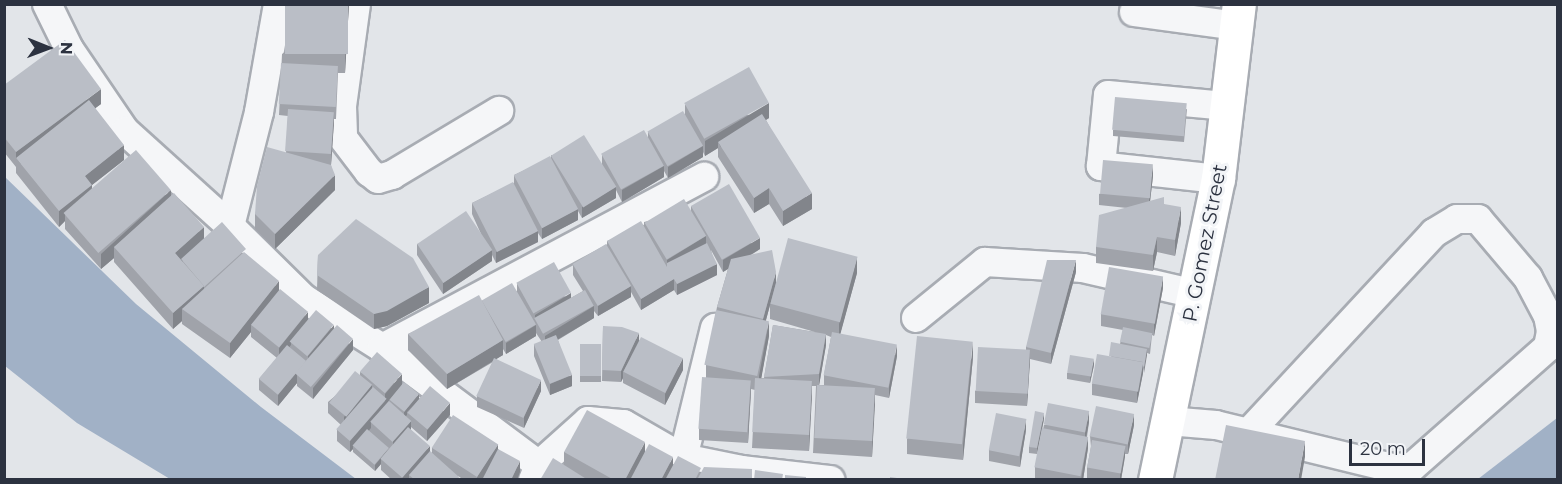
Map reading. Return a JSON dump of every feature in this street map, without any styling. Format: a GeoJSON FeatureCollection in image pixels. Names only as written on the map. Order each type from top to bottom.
{"type":"FeatureCollection","features":[{"type":"Feature","properties":{"kind":"main road","name":"P. Gomez Street"},"geometry":{"type":"LineString","coordinates":[[1155,480],[1196,294],[1218,179],[1238,15]]}},
{"type":"Feature","properties":{"kind":"street"},"geometry":{"type":"LineString","coordinates":[[47,4],[69,49],[125,130],[230,226],[303,298],[382,348],[536,472],[588,421],[624,424],[683,458],[742,470],[830,480]]}},
{"type":"Feature","properties":{"kind":"street"},"geometry":{"type":"LineString","coordinates":[[230,226],[259,112],[278,4]]}},
{"type":"Feature","properties":{"kind":"street"},"geometry":{"type":"LineString","coordinates":[[356,4],[342,106],[343,138],[378,179],[392,175],[500,111]]}},
{"type":"Feature","properties":{"kind":"street"},"geometry":{"type":"LineString","coordinates":[[1134,12],[1238,15]]}},
{"type":"Feature","properties":{"kind":"street"},"geometry":{"type":"LineString","coordinates":[[1218,179],[1101,166],[1108,95],[1227,106]]}},
{"type":"Feature","properties":{"kind":"street"},"geometry":{"type":"LineString","coordinates":[[382,348],[704,177]]}},
{"type":"Feature","properties":{"kind":"street"},"geometry":{"type":"LineString","coordinates":[[1168,421],[1216,425],[1248,433],[1392,468],[1412,467],[1548,347],[1551,331],[1548,316],[1528,278],[1478,219],[1458,219],[1434,233],[1248,433]]}},
{"type":"Feature","properties":{"kind":"street"},"geometry":{"type":"LineString","coordinates":[[916,318],[985,262],[1083,268],[1196,294]]}},
{"type":"Feature","properties":{"kind":"street"},"geometry":{"type":"LineString","coordinates":[[683,458],[719,312]]}},
{"type":"Feature","properties":{"kind":"water"},"geometry":{"type":"Polygon","coordinates":[[[4,176],[136,304],[261,407],[356,479],[170,479],[77,423],[5,366],[4,176]]]}},
{"type":"Feature","properties":{"kind":"water"},"geometry":{"type":"Polygon","coordinates":[[[1557,418],[1557,479],[1478,479],[1557,418]]]}},
{"type":"Feature","properties":{"kind":"building"},"geometry":{"type":"Polygon","coordinates":[[[285,4],[348,4],[348,54],[285,54],[285,4]]]}},
{"type":"Feature","properties":{"kind":"building"},"geometry":{"type":"Polygon","coordinates":[[[65,40],[101,89],[16,152],[4,137],[4,85],[65,40]]]}},
{"type":"Feature","properties":{"kind":"building"},"geometry":{"type":"Polygon","coordinates":[[[281,63],[338,66],[336,107],[279,104],[281,63]]]}},
{"type":"Feature","properties":{"kind":"building"},"geometry":{"type":"Polygon","coordinates":[[[749,67],[769,103],[704,139],[684,103],[749,67]]]}},
{"type":"Feature","properties":{"kind":"building"},"geometry":{"type":"Polygon","coordinates":[[[1115,97],[1187,103],[1184,136],[1112,130],[1115,97]]]}},
{"type":"Feature","properties":{"kind":"building"},"geometry":{"type":"Polygon","coordinates":[[[89,100],[124,145],[85,176],[92,185],[59,211],[16,158],[89,100]]]}},
{"type":"Feature","properties":{"kind":"building"},"geometry":{"type":"Polygon","coordinates":[[[288,109],[334,112],[331,154],[285,151],[288,109]]]}},
{"type":"Feature","properties":{"kind":"building"},"geometry":{"type":"Polygon","coordinates":[[[683,111],[703,146],[667,166],[647,132],[683,111]]]}},
{"type":"Feature","properties":{"kind":"building"},"geometry":{"type":"Polygon","coordinates":[[[762,114],[812,193],[783,211],[769,188],[754,198],[718,142],[762,114]]]}},
{"type":"Feature","properties":{"kind":"building"},"geometry":{"type":"Polygon","coordinates":[[[644,130],[664,166],[621,190],[601,154],[644,130]]]}},
{"type":"Feature","properties":{"kind":"building"},"geometry":{"type":"Polygon","coordinates":[[[584,135],[616,187],[583,207],[551,156],[584,135]]]}},
{"type":"Feature","properties":{"kind":"building"},"geometry":{"type":"Polygon","coordinates":[[[267,147],[331,165],[335,175],[275,234],[255,214],[257,186],[267,147]]]}},
{"type":"Feature","properties":{"kind":"building"},"geometry":{"type":"Polygon","coordinates":[[[136,150],[171,190],[98,253],[64,213],[136,150]]]}},
{"type":"Feature","properties":{"kind":"building"},"geometry":{"type":"Polygon","coordinates":[[[550,156],[578,209],[542,228],[514,175],[550,156]]]}},
{"type":"Feature","properties":{"kind":"building"},"geometry":{"type":"Polygon","coordinates":[[[1103,160],[1153,164],[1150,198],[1100,194],[1103,160]]]}},
{"type":"Feature","properties":{"kind":"building"},"geometry":{"type":"Polygon","coordinates":[[[513,182],[538,231],[497,252],[472,203],[513,182]]]}},
{"type":"Feature","properties":{"kind":"building"},"geometry":{"type":"Polygon","coordinates":[[[729,184],[760,238],[722,260],[691,206],[729,184]]]}},
{"type":"Feature","properties":{"kind":"building"},"geometry":{"type":"Polygon","coordinates":[[[174,193],[204,227],[175,253],[204,286],[173,313],[114,247],[174,193]]]}},
{"type":"Feature","properties":{"kind":"building"},"geometry":{"type":"Polygon","coordinates":[[[1164,197],[1164,204],[1181,207],[1175,240],[1157,237],[1153,255],[1096,247],[1099,215],[1164,197]]]}},
{"type":"Feature","properties":{"kind":"building"},"geometry":{"type":"Polygon","coordinates":[[[684,199],[706,236],[667,260],[645,223],[684,199]]]}},
{"type":"Feature","properties":{"kind":"building"},"geometry":{"type":"Polygon","coordinates":[[[466,211],[492,250],[443,283],[417,244],[466,211]]]}},
{"type":"Feature","properties":{"kind":"building"},"geometry":{"type":"Polygon","coordinates":[[[356,219],[413,258],[429,287],[387,311],[374,314],[317,275],[318,255],[356,219]]]}},
{"type":"Feature","properties":{"kind":"building"},"geometry":{"type":"Polygon","coordinates":[[[641,221],[667,267],[667,263],[707,243],[717,264],[677,284],[674,279],[641,299],[607,241],[641,221]]]}},
{"type":"Feature","properties":{"kind":"building"},"geometry":{"type":"Polygon","coordinates":[[[222,222],[246,249],[204,287],[181,259],[222,222]]]}},
{"type":"Feature","properties":{"kind":"building"},"geometry":{"type":"Polygon","coordinates":[[[788,238],[858,257],[840,322],[770,304],[788,238]]]}},
{"type":"Feature","properties":{"kind":"building"},"geometry":{"type":"Polygon","coordinates":[[[606,244],[631,286],[598,306],[573,264],[606,244]]]}},
{"type":"Feature","properties":{"kind":"building"},"geometry":{"type":"Polygon","coordinates":[[[772,250],[776,272],[763,319],[717,307],[731,259],[772,250]]]}},
{"type":"Feature","properties":{"kind":"building"},"geometry":{"type":"Polygon","coordinates":[[[244,252],[279,281],[230,343],[182,309],[244,252]]]}},
{"type":"Feature","properties":{"kind":"building"},"geometry":{"type":"Polygon","coordinates":[[[1047,260],[1076,260],[1051,353],[1026,347],[1047,260]]]}},
{"type":"Feature","properties":{"kind":"building"},"geometry":{"type":"Polygon","coordinates":[[[554,262],[571,293],[533,313],[516,283],[554,262]]]}},
{"type":"Feature","properties":{"kind":"building"},"geometry":{"type":"Polygon","coordinates":[[[1109,267],[1163,277],[1155,324],[1101,314],[1109,267]]]}},
{"type":"Feature","properties":{"kind":"building"},"geometry":{"type":"Polygon","coordinates":[[[512,283],[536,325],[506,342],[482,300],[512,283]]]}},
{"type":"Feature","properties":{"kind":"building"},"geometry":{"type":"Polygon","coordinates":[[[280,289],[308,312],[279,347],[251,325],[280,289]]]}},
{"type":"Feature","properties":{"kind":"building"},"geometry":{"type":"Polygon","coordinates":[[[585,290],[594,306],[543,334],[534,318],[585,290]]]}},
{"type":"Feature","properties":{"kind":"building"},"geometry":{"type":"Polygon","coordinates":[[[479,295],[503,340],[447,374],[408,334],[479,295]]]}},
{"type":"Feature","properties":{"kind":"building"},"geometry":{"type":"Polygon","coordinates":[[[316,310],[334,325],[307,356],[290,341],[316,310]]]}},
{"type":"Feature","properties":{"kind":"building"},"geometry":{"type":"Polygon","coordinates":[[[716,310],[769,321],[757,376],[704,365],[716,310]]]}},
{"type":"Feature","properties":{"kind":"building"},"geometry":{"type":"Polygon","coordinates":[[[337,325],[353,339],[311,387],[295,373],[337,325]]]}},
{"type":"Feature","properties":{"kind":"building"},"geometry":{"type":"Polygon","coordinates":[[[773,325],[826,334],[819,374],[764,377],[773,325]]]}},
{"type":"Feature","properties":{"kind":"building"},"geometry":{"type":"Polygon","coordinates":[[[603,326],[622,327],[639,333],[621,371],[602,370],[603,326]]]}},
{"type":"Feature","properties":{"kind":"building"},"geometry":{"type":"Polygon","coordinates":[[[1123,327],[1152,333],[1149,348],[1120,342],[1123,327]]]}},
{"type":"Feature","properties":{"kind":"building"},"geometry":{"type":"Polygon","coordinates":[[[832,332],[897,345],[888,388],[824,375],[832,332]]]}},
{"type":"Feature","properties":{"kind":"building"},"geometry":{"type":"Polygon","coordinates":[[[556,335],[572,375],[550,384],[534,344],[556,335]]]}},
{"type":"Feature","properties":{"kind":"building"},"geometry":{"type":"Polygon","coordinates":[[[917,336],[973,342],[962,444],[906,438],[917,336]]]}},
{"type":"Feature","properties":{"kind":"building"},"geometry":{"type":"Polygon","coordinates":[[[641,337],[683,358],[665,393],[623,372],[641,337]]]}},
{"type":"Feature","properties":{"kind":"building"},"geometry":{"type":"Polygon","coordinates":[[[1111,342],[1147,349],[1144,367],[1143,362],[1109,356],[1111,342]]]}},
{"type":"Feature","properties":{"kind":"building"},"geometry":{"type":"Polygon","coordinates":[[[580,344],[601,344],[601,376],[580,376],[580,344]]]}},
{"type":"Feature","properties":{"kind":"building"},"geometry":{"type":"Polygon","coordinates":[[[287,345],[306,361],[278,395],[259,379],[287,345]]]}},
{"type":"Feature","properties":{"kind":"building"},"geometry":{"type":"Polygon","coordinates":[[[978,347],[1030,350],[1028,394],[976,391],[978,347]]]}},
{"type":"Feature","properties":{"kind":"building"},"geometry":{"type":"Polygon","coordinates":[[[377,352],[402,374],[385,393],[360,372],[377,352]]]}},
{"type":"Feature","properties":{"kind":"building"},"geometry":{"type":"Polygon","coordinates":[[[1097,354],[1143,362],[1138,392],[1092,384],[1097,354]]]}},
{"type":"Feature","properties":{"kind":"building"},"geometry":{"type":"Polygon","coordinates":[[[1070,355],[1094,359],[1091,377],[1067,373],[1070,355]]]}},
{"type":"Feature","properties":{"kind":"building"},"geometry":{"type":"Polygon","coordinates":[[[494,358],[541,380],[523,418],[476,396],[494,358]]]}},
{"type":"Feature","properties":{"kind":"building"},"geometry":{"type":"Polygon","coordinates":[[[355,371],[372,385],[346,417],[329,403],[355,371]]]}},
{"type":"Feature","properties":{"kind":"building"},"geometry":{"type":"Polygon","coordinates":[[[702,377],[751,380],[747,432],[698,429],[702,377]]]}},
{"type":"Feature","properties":{"kind":"building"},"geometry":{"type":"Polygon","coordinates":[[[755,378],[812,381],[809,435],[752,432],[755,378]]]}},
{"type":"Feature","properties":{"kind":"building"},"geometry":{"type":"Polygon","coordinates":[[[404,382],[419,394],[404,412],[390,400],[404,382]]]}},
{"type":"Feature","properties":{"kind":"building"},"geometry":{"type":"Polygon","coordinates":[[[817,385],[875,388],[872,441],[814,438],[817,385]]]}},
{"type":"Feature","properties":{"kind":"building"},"geometry":{"type":"Polygon","coordinates":[[[430,386],[450,403],[427,430],[408,413],[430,386]]]}},
{"type":"Feature","properties":{"kind":"building"},"geometry":{"type":"Polygon","coordinates":[[[373,387],[387,399],[350,441],[336,429],[373,387]]]}},
{"type":"Feature","properties":{"kind":"building"},"geometry":{"type":"Polygon","coordinates":[[[389,401],[411,421],[393,442],[370,422],[389,401]]]}},
{"type":"Feature","properties":{"kind":"building"},"geometry":{"type":"Polygon","coordinates":[[[1048,403],[1089,411],[1085,433],[1044,425],[1048,403]]]}},
{"type":"Feature","properties":{"kind":"building"},"geometry":{"type":"Polygon","coordinates":[[[1096,406],[1134,414],[1128,444],[1090,436],[1096,406]]]}},
{"type":"Feature","properties":{"kind":"building"},"geometry":{"type":"Polygon","coordinates":[[[587,410],[645,442],[625,480],[614,480],[564,452],[587,410]]]}},
{"type":"Feature","properties":{"kind":"building"},"geometry":{"type":"Polygon","coordinates":[[[1035,411],[1044,413],[1037,448],[1029,447],[1035,411]]]}},
{"type":"Feature","properties":{"kind":"building"},"geometry":{"type":"Polygon","coordinates":[[[996,413],[1026,419],[1019,456],[989,450],[996,413]]]}},
{"type":"Feature","properties":{"kind":"building"},"geometry":{"type":"Polygon","coordinates":[[[453,415],[498,444],[477,477],[432,448],[453,415]]]}},
{"type":"Feature","properties":{"kind":"building"},"geometry":{"type":"Polygon","coordinates":[[[1226,425],[1305,441],[1298,480],[1215,480],[1226,425]]]}},
{"type":"Feature","properties":{"kind":"building"},"geometry":{"type":"Polygon","coordinates":[[[408,427],[430,446],[402,478],[380,459],[408,427]]]}},
{"type":"Feature","properties":{"kind":"building"},"geometry":{"type":"Polygon","coordinates":[[[1042,428],[1088,437],[1081,476],[1034,467],[1042,428]]]}},
{"type":"Feature","properties":{"kind":"building"},"geometry":{"type":"Polygon","coordinates":[[[367,429],[389,448],[374,465],[353,446],[367,429]]]}},
{"type":"Feature","properties":{"kind":"building"},"geometry":{"type":"Polygon","coordinates":[[[1092,440],[1125,446],[1121,473],[1087,468],[1092,440]]]}},
{"type":"Feature","properties":{"kind":"building"},"geometry":{"type":"Polygon","coordinates":[[[649,444],[673,457],[661,480],[630,480],[649,444]]]}},
{"type":"Feature","properties":{"kind":"building"},"geometry":{"type":"Polygon","coordinates":[[[498,449],[520,461],[511,480],[482,480],[498,449]]]}},
{"type":"Feature","properties":{"kind":"building"},"geometry":{"type":"Polygon","coordinates":[[[430,451],[459,477],[456,480],[415,480],[409,475],[430,451]]]}},
{"type":"Feature","properties":{"kind":"building"},"geometry":{"type":"Polygon","coordinates":[[[678,456],[701,468],[695,480],[665,480],[678,456]]]}},
{"type":"Feature","properties":{"kind":"building"},"geometry":{"type":"Polygon","coordinates":[[[553,458],[588,480],[540,480],[553,458]]]}},
{"type":"Feature","properties":{"kind":"building"},"geometry":{"type":"Polygon","coordinates":[[[704,467],[752,469],[752,480],[697,480],[704,467]]]}},
{"type":"Feature","properties":{"kind":"building"},"geometry":{"type":"Polygon","coordinates":[[[755,470],[783,474],[782,480],[754,480],[755,470]]]}},
{"type":"Feature","properties":{"kind":"building"},"geometry":{"type":"Polygon","coordinates":[[[785,475],[806,477],[806,480],[785,480],[785,475]]]}},
{"type":"Feature","properties":{"kind":"building"},"geometry":{"type":"Polygon","coordinates":[[[890,477],[911,480],[890,480],[890,477]]]}}]}
